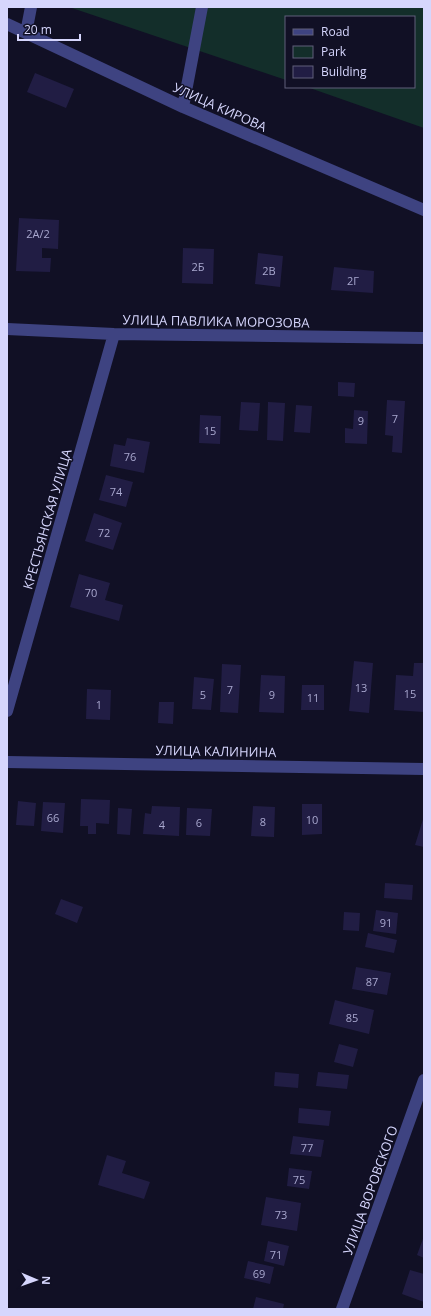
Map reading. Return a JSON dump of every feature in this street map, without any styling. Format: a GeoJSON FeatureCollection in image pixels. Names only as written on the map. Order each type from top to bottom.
{"type":"FeatureCollection","features":[{"type":"Feature","properties":{"kind":"street"},"geometry":{"type":"LineString","coordinates":[[26,33],[31,7]]}},
{"type":"Feature","properties":{"kind":"street"},"geometry":{"type":"LineString","coordinates":[[183,107],[202,7]]}},
{"type":"Feature","properties":{"kind":"street","name":"УЛИЦА КИРОВА"},"geometry":{"type":"LineString","coordinates":[[7,24],[183,107],[424,210]]}},
{"type":"Feature","properties":{"kind":"street","name":"УЛИЦА ПАВЛИКА МОРОЗОВА"},"geometry":{"type":"LineString","coordinates":[[7,328],[114,334],[424,338]]}},
{"type":"Feature","properties":{"kind":"street","name":"КРЕСТЬЯНСКАЯ УЛИЦА"},"geometry":{"type":"LineString","coordinates":[[7,711],[114,334]]}},
{"type":"Feature","properties":{"kind":"street","name":"УЛИЦА КАЛИНИНА"},"geometry":{"type":"LineString","coordinates":[[7,762],[424,769]]}},
{"type":"Feature","properties":{"kind":"street","name":"УЛИЦА ВОРОВСКОГО"},"geometry":{"type":"LineString","coordinates":[[342,1309],[424,1080]]}},
{"type":"Feature","properties":{"kind":"green space"},"geometry":{"type":"Polygon","coordinates":[[[69,7],[424,7],[424,128],[310,88],[415,88],[415,16],[285,16],[285,80],[69,7]]]}},
{"type":"Feature","properties":{"kind":"building"},"geometry":{"type":"Polygon","coordinates":[[[35,73],[74,89],[66,108],[27,92],[35,73]]]}},
{"type":"Feature","properties":{"kind":"building"},"geometry":{"type":"Polygon","coordinates":[[[19,218],[59,220],[58,249],[42,248],[42,258],[51,258],[50,272],[16,271],[19,218]]]}},
{"type":"Feature","properties":{"kind":"building"},"geometry":{"type":"Polygon","coordinates":[[[183,248],[214,249],[213,284],[182,283],[183,248]]]}},
{"type":"Feature","properties":{"kind":"building"},"geometry":{"type":"Polygon","coordinates":[[[258,253],[283,256],[280,287],[255,284],[258,253]]]}},
{"type":"Feature","properties":{"kind":"building"},"geometry":{"type":"Polygon","coordinates":[[[334,267],[374,271],[373,293],[331,290],[334,267]]]}},
{"type":"Feature","properties":{"kind":"building"},"geometry":{"type":"Polygon","coordinates":[[[338,382],[355,383],[354,397],[338,396],[338,382]]]}},
{"type":"Feature","properties":{"kind":"building"},"geometry":{"type":"Polygon","coordinates":[[[387,400],[405,401],[402,453],[392,452],[393,436],[385,435],[387,400]]]}},
{"type":"Feature","properties":{"kind":"building"},"geometry":{"type":"Polygon","coordinates":[[[241,402],[260,403],[258,431],[239,430],[241,402]]]}},
{"type":"Feature","properties":{"kind":"building"},"geometry":{"type":"Polygon","coordinates":[[[268,402],[285,403],[283,441],[267,440],[268,402]]]}},
{"type":"Feature","properties":{"kind":"building"},"geometry":{"type":"Polygon","coordinates":[[[296,405],[312,406],[310,433],[294,432],[296,405]]]}},
{"type":"Feature","properties":{"kind":"building"},"geometry":{"type":"Polygon","coordinates":[[[354,410],[368,411],[367,444],[345,443],[345,428],[353,429],[354,410]]]}},
{"type":"Feature","properties":{"kind":"building"},"geometry":{"type":"Polygon","coordinates":[[[200,415],[221,416],[220,444],[199,443],[200,415]]]}},
{"type":"Feature","properties":{"kind":"building"},"geometry":{"type":"Polygon","coordinates":[[[127,438],[150,442],[144,473],[110,466],[114,444],[125,446],[127,438]]]}},
{"type":"Feature","properties":{"kind":"building"},"geometry":{"type":"Polygon","coordinates":[[[106,475],[133,482],[126,507],[99,500],[106,475]]]}},
{"type":"Feature","properties":{"kind":"building"},"geometry":{"type":"Polygon","coordinates":[[[94,513],[122,523],[113,550],[85,541],[94,513]]]}},
{"type":"Feature","properties":{"kind":"building"},"geometry":{"type":"Polygon","coordinates":[[[79,574],[110,583],[105,600],[123,605],[119,621],[70,607],[79,574]]]}},
{"type":"Feature","properties":{"kind":"building"},"geometry":{"type":"Polygon","coordinates":[[[354,661],[373,663],[369,713],[349,711],[354,661]]]}},
{"type":"Feature","properties":{"kind":"building"},"geometry":{"type":"Polygon","coordinates":[[[414,663],[424,663],[424,712],[394,710],[396,675],[413,676],[414,663]]]}},
{"type":"Feature","properties":{"kind":"building"},"geometry":{"type":"Polygon","coordinates":[[[222,664],[241,665],[238,713],[220,712],[222,664]]]}},
{"type":"Feature","properties":{"kind":"building"},"geometry":{"type":"Polygon","coordinates":[[[261,675],[285,676],[284,713],[259,712],[261,675]]]}},
{"type":"Feature","properties":{"kind":"building"},"geometry":{"type":"Polygon","coordinates":[[[194,677],[214,679],[211,710],[192,709],[194,677]]]}},
{"type":"Feature","properties":{"kind":"building"},"geometry":{"type":"Polygon","coordinates":[[[302,685],[324,685],[324,710],[301,710],[302,685]]]}},
{"type":"Feature","properties":{"kind":"building"},"geometry":{"type":"Polygon","coordinates":[[[87,689],[111,690],[110,720],[86,719],[87,689]]]}},
{"type":"Feature","properties":{"kind":"building"},"geometry":{"type":"Polygon","coordinates":[[[159,702],[174,702],[173,724],[158,723],[159,702]]]}},
{"type":"Feature","properties":{"kind":"building"},"geometry":{"type":"Polygon","coordinates":[[[81,799],[110,800],[109,824],[96,823],[96,834],[88,834],[88,826],[80,826],[81,799]]]}},
{"type":"Feature","properties":{"kind":"building"},"geometry":{"type":"Polygon","coordinates":[[[18,801],[36,803],[34,826],[16,825],[18,801]]]}},
{"type":"Feature","properties":{"kind":"building"},"geometry":{"type":"Polygon","coordinates":[[[43,802],[65,803],[63,833],[41,831],[43,802]]]}},
{"type":"Feature","properties":{"kind":"building"},"geometry":{"type":"Polygon","coordinates":[[[302,804],[322,804],[322,834],[302,835],[302,804]]]}},
{"type":"Feature","properties":{"kind":"building"},"geometry":{"type":"Polygon","coordinates":[[[152,806],[180,807],[179,836],[143,834],[145,813],[151,814],[152,806]]]}},
{"type":"Feature","properties":{"kind":"building"},"geometry":{"type":"Polygon","coordinates":[[[253,806],[275,807],[274,837],[251,836],[253,806]]]}},
{"type":"Feature","properties":{"kind":"building"},"geometry":{"type":"Polygon","coordinates":[[[118,808],[132,809],[130,835],[117,834],[118,808]]]}},
{"type":"Feature","properties":{"kind":"building"},"geometry":{"type":"Polygon","coordinates":[[[187,808],[212,809],[210,836],[186,835],[187,808]]]}},
{"type":"Feature","properties":{"kind":"building"},"geometry":{"type":"Polygon","coordinates":[[[424,816],[424,847],[415,845],[424,816]]]}},
{"type":"Feature","properties":{"kind":"building"},"geometry":{"type":"Polygon","coordinates":[[[385,883],[413,885],[412,900],[384,898],[385,883]]]}},
{"type":"Feature","properties":{"kind":"building"},"geometry":{"type":"Polygon","coordinates":[[[61,899],[83,907],[77,923],[55,914],[61,899]]]}},
{"type":"Feature","properties":{"kind":"building"},"geometry":{"type":"Polygon","coordinates":[[[376,910],[398,913],[396,934],[373,931],[376,910]]]}},
{"type":"Feature","properties":{"kind":"building"},"geometry":{"type":"Polygon","coordinates":[[[344,912],[360,913],[359,931],[343,930],[344,912]]]}},
{"type":"Feature","properties":{"kind":"building"},"geometry":{"type":"Polygon","coordinates":[[[368,933],[397,940],[394,953],[365,947],[368,933]]]}},
{"type":"Feature","properties":{"kind":"building"},"geometry":{"type":"Polygon","coordinates":[[[356,967],[391,973],[387,995],[352,989],[356,967]]]}},
{"type":"Feature","properties":{"kind":"building"},"geometry":{"type":"Polygon","coordinates":[[[335,1000],[374,1010],[369,1034],[329,1024],[335,1000]]]}},
{"type":"Feature","properties":{"kind":"building"},"geometry":{"type":"Polygon","coordinates":[[[339,1044],[358,1049],[353,1067],[334,1062],[339,1044]]]}},
{"type":"Feature","properties":{"kind":"building"},"geometry":{"type":"Polygon","coordinates":[[[275,1072],[299,1074],[298,1088],[274,1086],[275,1072]]]}},
{"type":"Feature","properties":{"kind":"building"},"geometry":{"type":"Polygon","coordinates":[[[318,1072],[349,1075],[347,1089],[316,1086],[318,1072]]]}},
{"type":"Feature","properties":{"kind":"building"},"geometry":{"type":"Polygon","coordinates":[[[299,1108],[331,1111],[329,1126],[298,1123],[299,1108]]]}},
{"type":"Feature","properties":{"kind":"building"},"geometry":{"type":"Polygon","coordinates":[[[293,1136],[324,1140],[321,1157],[290,1154],[293,1136]]]}},
{"type":"Feature","properties":{"kind":"building"},"geometry":{"type":"Polygon","coordinates":[[[107,1155],[126,1161],[122,1173],[150,1182],[144,1199],[98,1185],[107,1155]]]}},
{"type":"Feature","properties":{"kind":"building"},"geometry":{"type":"Polygon","coordinates":[[[289,1168],[312,1171],[309,1189],[287,1186],[289,1168]]]}},
{"type":"Feature","properties":{"kind":"building"},"geometry":{"type":"Polygon","coordinates":[[[266,1197],[301,1203],[297,1231],[261,1225],[266,1197]]]}},
{"type":"Feature","properties":{"kind":"building"},"geometry":{"type":"Polygon","coordinates":[[[424,1236],[424,1258],[417,1255],[424,1236]]]}},
{"type":"Feature","properties":{"kind":"building"},"geometry":{"type":"Polygon","coordinates":[[[268,1241],[289,1246],[284,1266],[264,1261],[268,1241]]]}},
{"type":"Feature","properties":{"kind":"building"},"geometry":{"type":"Polygon","coordinates":[[[248,1261],[274,1267],[270,1284],[244,1278],[248,1261]]]}},
{"type":"Feature","properties":{"kind":"building"},"geometry":{"type":"Polygon","coordinates":[[[410,1270],[424,1274],[424,1302],[402,1294],[410,1270]]]}},
{"type":"Feature","properties":{"kind":"building"},"geometry":{"type":"Polygon","coordinates":[[[256,1297],[284,1304],[283,1309],[253,1309],[256,1297]]]}}]}
